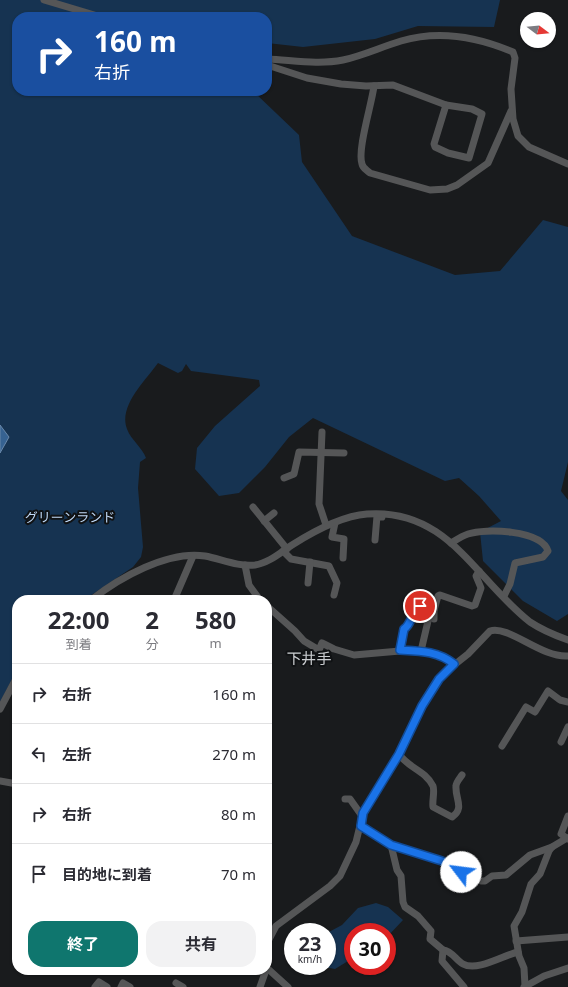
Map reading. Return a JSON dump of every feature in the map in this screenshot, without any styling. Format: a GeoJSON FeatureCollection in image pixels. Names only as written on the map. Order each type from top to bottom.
{"type":"FeatureCollection","features":[{"type":"Feature","properties":{"kind":"street"},"geometry":{"type":"LineString","coordinates":[[44,0],[84,12]]}},
{"type":"Feature","properties":{"kind":"street"},"geometry":{"type":"LineString","coordinates":[[272,59],[320,63],[343,60],[418,36],[451,36],[471,38],[513,52],[515,58],[511,88],[512,119],[518,136],[529,147],[550,158],[568,164]]}},
{"type":"Feature","properties":{"kind":"street"},"geometry":{"type":"LineString","coordinates":[[272,67],[307,78],[341,84],[374,86],[393,85],[446,105],[472,109],[482,114],[469,158],[448,153],[435,147],[434,144],[446,105]]}},
{"type":"Feature","properties":{"kind":"street"},"geometry":{"type":"LineString","coordinates":[[374,86],[362,150],[361,163],[364,169],[370,173],[430,190],[447,189],[458,184],[486,165],[512,109]]}},
{"type":"Feature","properties":{"kind":"street"},"geometry":{"type":"LineString","coordinates":[[322,432],[319,504],[326,525]]}},
{"type":"Feature","properties":{"kind":"street"},"geometry":{"type":"LineString","coordinates":[[284,478],[294,474],[299,452],[344,453]]}},
{"type":"Feature","properties":{"kind":"street"},"geometry":{"type":"LineString","coordinates":[[253,507],[291,559],[326,564],[332,570],[336,583],[334,595]]}},
{"type":"Feature","properties":{"kind":"street"},"geometry":{"type":"LineString","coordinates":[[264,521],[274,513]]}},
{"type":"Feature","properties":{"kind":"street"},"geometry":{"type":"LineString","coordinates":[[98,595],[112,585],[148,566],[180,557],[203,556],[245,565],[258,565],[326,525],[365,514],[392,514],[408,517],[428,526],[451,543],[529,621],[546,632],[568,640]]}},
{"type":"Feature","properties":{"kind":"street"},"geometry":{"type":"LineString","coordinates":[[375,540],[377,516],[391,517],[406,521],[408,517]]}},
{"type":"Feature","properties":{"kind":"street"},"geometry":{"type":"LineString","coordinates":[[334,523],[332,538],[344,539],[343,558]]}},
{"type":"Feature","properties":{"kind":"street"},"geometry":{"type":"LineString","coordinates":[[451,543],[467,534],[496,530],[536,539],[547,547],[548,551],[543,557],[515,563],[510,584],[504,596]]}},
{"type":"Feature","properties":{"kind":"street"},"geometry":{"type":"LineString","coordinates":[[176,595],[193,556]]}},
{"type":"Feature","properties":{"kind":"street"},"geometry":{"type":"LineString","coordinates":[[308,583],[310,562]]}},
{"type":"Feature","properties":{"kind":"street"},"geometry":{"type":"LineString","coordinates":[[245,565],[249,585],[256,595]]}},
{"type":"Feature","properties":{"kind":"street"},"geometry":{"type":"LineString","coordinates":[[421,651],[438,596],[440,595],[472,606],[475,605],[481,588],[476,576],[478,571]]}},
{"type":"Feature","properties":{"kind":"street"},"geometry":{"type":"LineString","coordinates":[[400,650],[404,629],[407,627],[416,609],[420,606],[434,610]]}},
{"type":"Feature","properties":{"kind":"street"},"geometry":{"type":"LineString","coordinates":[[272,610],[295,630],[304,641],[319,650],[322,643],[354,655],[400,650],[421,651],[445,656],[454,664]]}},
{"type":"Feature","properties":{"kind":"street"},"geometry":{"type":"LineString","coordinates":[[272,934],[276,926],[330,886],[340,876],[356,842],[361,826],[362,816],[399,754],[422,706],[439,679],[454,664],[468,654],[490,631],[494,630],[503,630],[550,655],[568,656]]}},
{"type":"Feature","properties":{"kind":"street"},"geometry":{"type":"LineString","coordinates":[[0,709],[12,686]]}},
{"type":"Feature","properties":{"kind":"street"},"geometry":{"type":"LineString","coordinates":[[502,746],[526,707],[535,712],[548,691],[560,700],[568,702]]}},
{"type":"Feature","properties":{"kind":"street"},"geometry":{"type":"LineString","coordinates":[[561,742],[568,727]]}},
{"type":"Feature","properties":{"kind":"street"},"geometry":{"type":"LineString","coordinates":[[399,754],[404,762],[424,774],[434,787],[433,808],[452,817],[460,806],[456,786],[462,774]]}},
{"type":"Feature","properties":{"kind":"street"},"geometry":{"type":"LineString","coordinates":[[0,781],[12,783]]}},
{"type":"Feature","properties":{"kind":"street"},"geometry":{"type":"LineString","coordinates":[[345,799],[350,799],[362,816]]}},
{"type":"Feature","properties":{"kind":"street"},"geometry":{"type":"LineString","coordinates":[[568,816],[561,834],[568,838]]}},
{"type":"Feature","properties":{"kind":"street"},"geometry":{"type":"LineString","coordinates":[[361,826],[391,845],[442,861],[470,879],[477,878],[485,882],[492,876],[506,875],[515,865],[530,855],[552,847],[568,838]]}},
{"type":"Feature","properties":{"kind":"street"},"geometry":{"type":"LineString","coordinates":[[391,845],[397,870],[401,876],[403,902],[405,907],[418,916],[431,931],[430,939],[443,950],[448,950],[462,964],[468,966],[492,962],[518,952]]}},
{"type":"Feature","properties":{"kind":"street"},"geometry":{"type":"LineString","coordinates":[[552,847],[540,874],[531,884],[522,912],[517,919],[514,931],[518,952],[524,968],[525,986],[544,976],[568,968]]}},
{"type":"Feature","properties":{"kind":"street"},"geometry":{"type":"LineString","coordinates":[[516,940],[568,937]]}},
{"type":"Feature","properties":{"kind":"street"},"geometry":{"type":"LineString","coordinates":[[443,950],[442,961],[464,987]]}},
{"type":"Feature","properties":{"kind":"street"},"geometry":{"type":"LineString","coordinates":[[272,974],[288,987]]}},
{"type":"Feature","properties":{"kind":"street"},"geometry":{"type":"LineString","coordinates":[[260,987],[264,975]]}},
{"type":"Feature","properties":{"kind":"street"},"geometry":{"type":"LineString","coordinates":[[95,987],[99,982],[107,987]]}},
{"type":"Feature","properties":{"kind":"street"},"geometry":{"type":"LineString","coordinates":[[121,987],[123,983],[130,987]]}},
{"type":"Feature","properties":{"kind":"green space","name":"グリーンランド"},"geometry":{"type":"Polygon","coordinates":[[[0,0],[500,0],[494,27],[418,26],[375,39],[303,47],[272,44],[272,12],[12,12],[12,96],[258,96],[299,135],[302,162],[352,236],[455,275],[500,271],[543,220],[568,227],[568,462],[561,491],[568,500],[568,614],[557,621],[523,601],[483,561],[480,532],[501,521],[479,496],[459,478],[445,481],[313,418],[289,437],[265,467],[239,493],[219,496],[195,469],[197,448],[215,426],[260,386],[259,380],[191,371],[186,364],[182,371],[178,373],[158,363],[130,402],[126,411],[125,420],[129,433],[146,458],[140,462],[138,488],[143,547],[141,557],[133,567],[91,595],[12,595],[12,679],[0,702],[0,0]]]}},
{"type":"Feature","properties":{"kind":"green space"},"geometry":{"type":"Polygon","coordinates":[[[376,903],[388,907],[403,920],[396,927],[396,923],[344,923],[344,964],[336,968],[336,928],[342,925],[358,908],[376,903]]]}},
{"type":"Feature","properties":{"kind":"shaded area"},"geometry":{"type":"Polygon","coordinates":[[[0,425],[9,437],[0,453],[0,425]]]}},
{"type":"Feature","properties":{"kind":"district","name":"下井手"},"geometry":{"type":"Point","coordinates":[309,659]}},
{"type":"Feature","properties":{"kind":"route"},"geometry":{"type":"LineString","coordinates":[[420,606],[416,609],[407,627],[404,629],[400,650],[419,651],[445,656],[454,664],[439,679],[422,706],[411,726],[399,754],[363,813],[361,826],[391,845],[442,861],[461,872]]}}]}
